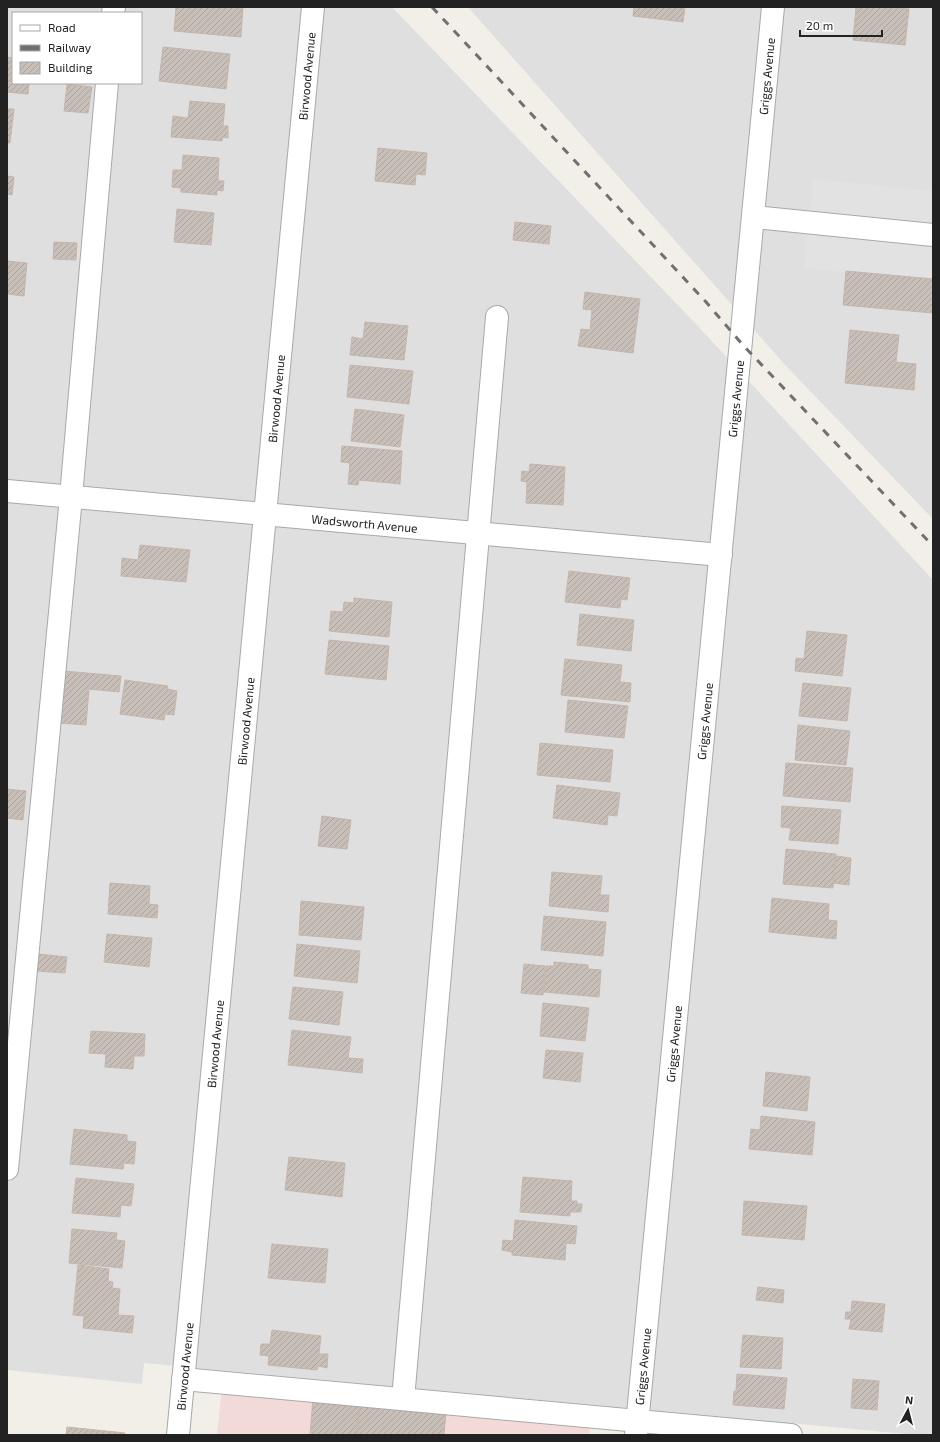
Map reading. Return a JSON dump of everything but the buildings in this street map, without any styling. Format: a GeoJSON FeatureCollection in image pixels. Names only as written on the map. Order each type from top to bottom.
{"type":"FeatureCollection","features":[{"type":"Feature","properties":{"kind":"street","name":"Birwood Avenue"},"geometry":{"type":"LineString","coordinates":[[178,1435],[313,7]]}},
{"type":"Feature","properties":{"kind":"street","name":"Griggs Avenue"},"geometry":{"type":"LineString","coordinates":[[637,1428],[722,555],[773,7]]}},
{"type":"Feature","properties":{"kind":"street"},"geometry":{"type":"LineString","coordinates":[[7,1169],[71,497],[107,84]]}},
{"type":"Feature","properties":{"kind":"street"},"geometry":{"type":"LineString","coordinates":[[754,217],[933,235]]}},
{"type":"Feature","properties":{"kind":"street"},"geometry":{"type":"LineString","coordinates":[[403,1399],[497,317]]}},
{"type":"Feature","properties":{"kind":"street","name":"Wadsworth Avenue"},"geometry":{"type":"LineString","coordinates":[[7,491],[722,555]]}},
{"type":"Feature","properties":{"kind":"street"},"geometry":{"type":"LineString","coordinates":[[183,1379],[403,1399],[637,1428],[791,1435]]}},
{"type":"Feature","properties":{"kind":"shaded area"},"geometry":{"type":"Polygon","coordinates":[[[7,7],[392,7],[694,322],[933,580],[933,1435],[917,1435],[144,1363],[142,1384],[7,1370],[7,7]]]}},
{"type":"Feature","properties":{"kind":"shaded area"},"geometry":{"type":"Polygon","coordinates":[[[468,7],[933,7],[933,519],[787,367],[468,7]]]}},
{"type":"Feature","properties":{"kind":"shaded area"},"geometry":{"type":"Polygon","coordinates":[[[813,179],[933,191],[933,281],[804,268],[813,179]]]}},
{"type":"Feature","properties":{"kind":"shaded area"},"geometry":{"type":"Polygon","coordinates":[[[222,1388],[590,1424],[589,1435],[217,1435],[222,1388]]]}},
{"type":"Feature","properties":{"kind":"railway"},"geometry":{"type":"LineString","coordinates":[[432,7],[706,302],[742,344],[933,546]]}}]}
